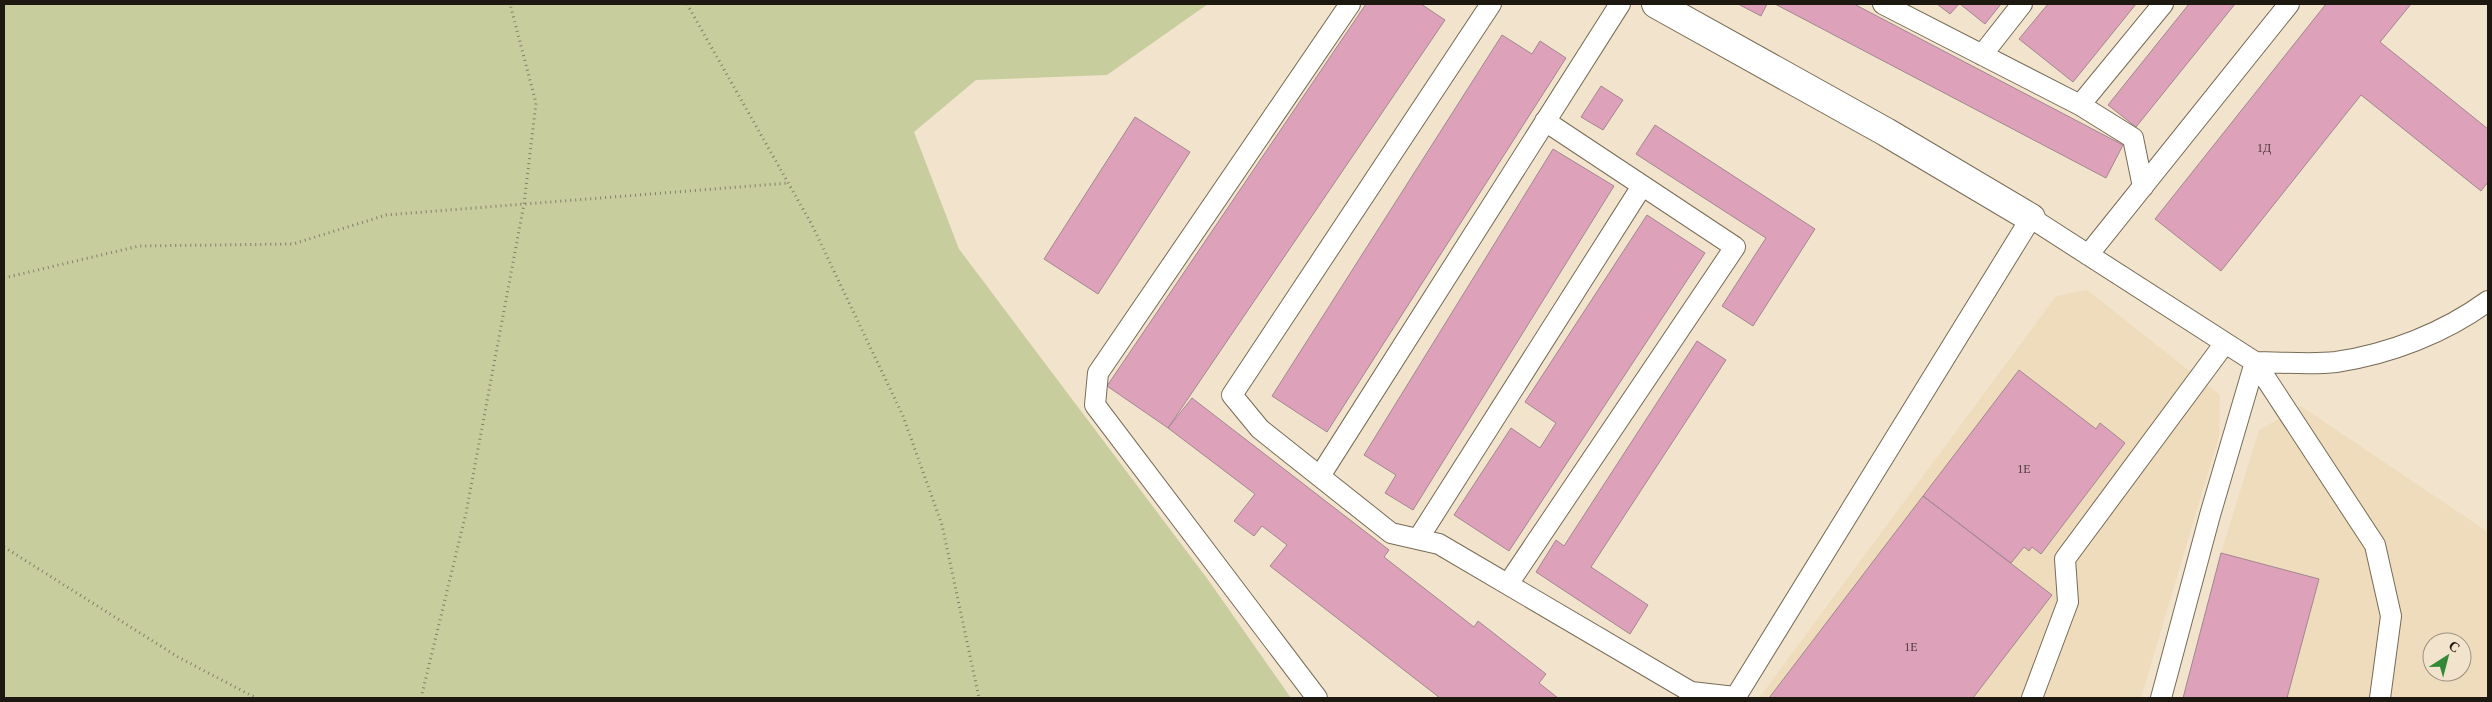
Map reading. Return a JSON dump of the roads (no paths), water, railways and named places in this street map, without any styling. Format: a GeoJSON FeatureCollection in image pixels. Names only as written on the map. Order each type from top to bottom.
{"type":"FeatureCollection","features":[{"type":"Feature","properties":{"kind":"street"},"geometry":{"type":"LineString","coordinates":[[1656,4],[1878,127],[2031,218]]}},
{"type":"Feature","properties":{"kind":"lane"},"geometry":{"type":"LineString","coordinates":[[1317,698],[1095,405],[1098,373],[1350,4]]}},
{"type":"Feature","properties":{"kind":"lane"},"geometry":{"type":"LineString","coordinates":[[1491,4],[1232,395],[1260,428],[1391,533],[1439,544],[1690,692],[1735,698],[2031,218],[2255,362],[2375,544],[2391,616],[2380,698]]}},
{"type":"Feature","properties":{"kind":"lane"},"geometry":{"type":"LineString","coordinates":[[1320,476],[1620,4]]}},
{"type":"Feature","properties":{"kind":"lane"},"geometry":{"type":"LineString","coordinates":[[1883,4],[2080,105],[2133,138],[2143,187]]}},
{"type":"Feature","properties":{"kind":"lane"},"geometry":{"type":"LineString","coordinates":[[1982,55],[2022,4]]}},
{"type":"Feature","properties":{"kind":"lane"},"geometry":{"type":"LineString","coordinates":[[2080,105],[2164,4]]}},
{"type":"Feature","properties":{"kind":"lane"},"geometry":{"type":"LineString","coordinates":[[2088,255],[2289,4]]}},
{"type":"Feature","properties":{"kind":"lane"},"geometry":{"type":"LineString","coordinates":[[1508,584],[1735,247],[1545,121]]}},
{"type":"Feature","properties":{"kind":"lane"},"geometry":{"type":"LineString","coordinates":[[1418,539],[1642,186]]}},
{"type":"Feature","properties":{"kind":"lane"},"geometry":{"type":"LineString","coordinates":[[2255,362],[2335,362],[2408,344],[2466,317],[2488,301]]}},
{"type":"Feature","properties":{"kind":"lane"},"geometry":{"type":"LineString","coordinates":[[2032,698],[2068,602],[2065,559],[2225,343]]}},
{"type":"Feature","properties":{"kind":"lane"},"geometry":{"type":"LineString","coordinates":[[2161,698],[2210,514],[2255,362]]}}]}
